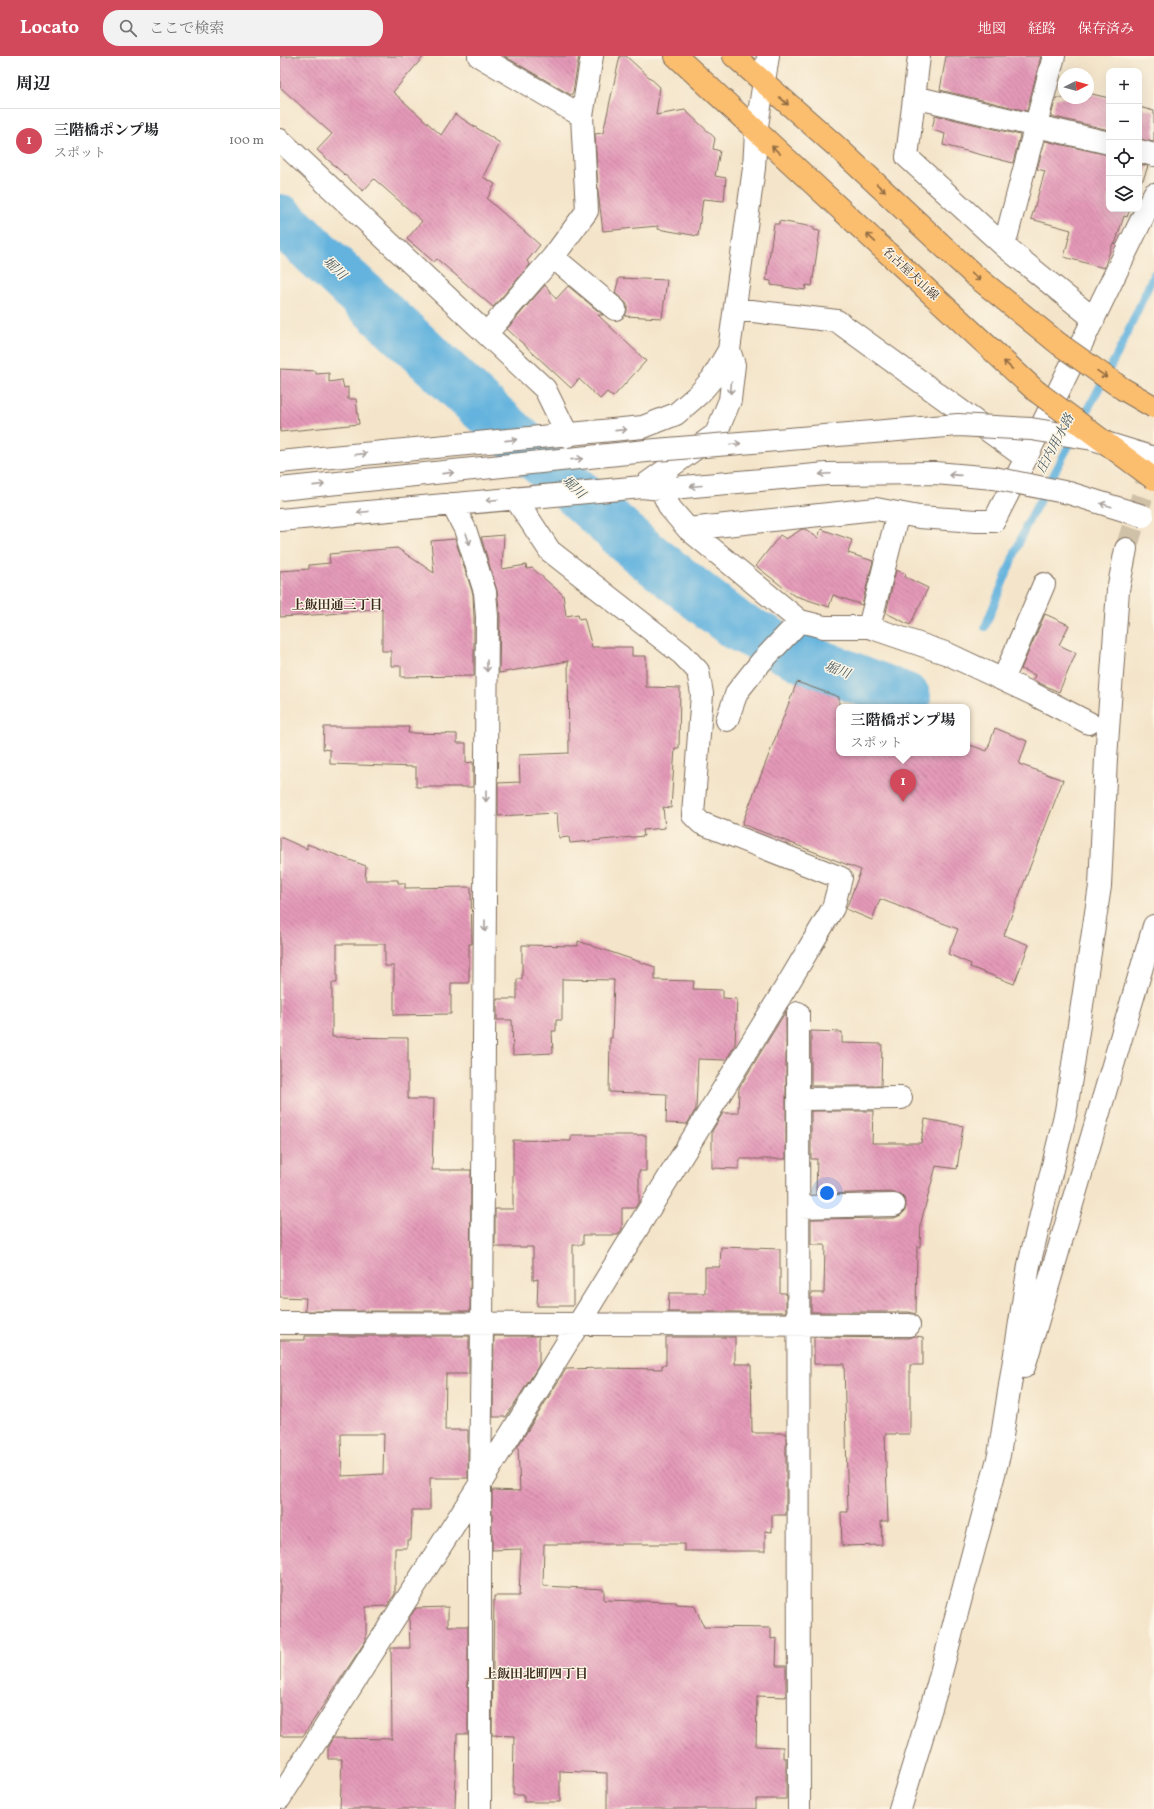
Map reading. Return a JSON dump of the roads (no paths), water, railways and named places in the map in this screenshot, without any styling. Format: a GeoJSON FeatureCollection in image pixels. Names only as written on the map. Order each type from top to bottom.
{"type":"FeatureCollection","features":[{"type":"Feature","properties":{"kind":"main road","name":"名古屋犬山線"},"geometry":{"type":"LineString","coordinates":[[676,56],[1036,391],[1154,479]]}},
{"type":"Feature","properties":{"kind":"main road"},"geometry":{"type":"LineString","coordinates":[[734,56],[836,146],[974,275],[1059,344],[1154,408]]}},
{"type":"Feature","properties":{"kind":"street"},"geometry":{"type":"LineString","coordinates":[[479,56],[582,116]]}},
{"type":"Feature","properties":{"kind":"street"},"geometry":{"type":"LineString","coordinates":[[487,333],[553,257],[587,211],[582,116],[592,56]]}},
{"type":"Feature","properties":{"kind":"street"},"geometry":{"type":"LineString","coordinates":[[280,462],[568,436],[642,427],[676,414],[699,394],[712,379],[729,350],[754,168],[756,132],[765,83],[768,56]]}},
{"type":"Feature","properties":{"kind":"street"},"geometry":{"type":"LineString","coordinates":[[919,56],[907,157],[1004,246],[1094,319]]}},
{"type":"Feature","properties":{"kind":"street"},"geometry":{"type":"LineString","coordinates":[[1004,246],[1054,56]]}},
{"type":"Feature","properties":{"kind":"street"},"geometry":{"type":"LineString","coordinates":[[914,98],[1106,142]]}},
{"type":"Feature","properties":{"kind":"street"},"geometry":{"type":"LineString","coordinates":[[280,140],[487,333],[545,390],[568,436]]}},
{"type":"Feature","properties":{"kind":"street"},"geometry":{"type":"LineString","coordinates":[[1142,152],[1154,155]]}},
{"type":"Feature","properties":{"kind":"street"},"geometry":{"type":"LineString","coordinates":[[688,529],[876,509],[926,518],[994,521],[1154,194]]}},
{"type":"Feature","properties":{"kind":"street"},"geometry":{"type":"LineString","coordinates":[[553,257],[615,309]]}},
{"type":"Feature","properties":{"kind":"street"},"geometry":{"type":"LineString","coordinates":[[735,309],[837,321],[1026,458]]}},
{"type":"Feature","properties":{"kind":"street"},"geometry":{"type":"LineString","coordinates":[[652,488],[716,434],[730,400],[734,365],[729,350]]}},
{"type":"Feature","properties":{"kind":"street"},"geometry":{"type":"LineString","coordinates":[[280,489],[656,450],[958,425],[1031,428],[1093,439],[1154,458]]}},
{"type":"Feature","properties":{"kind":"street"},"geometry":{"type":"LineString","coordinates":[[280,520],[614,490],[827,474],[935,473],[994,478],[1069,493],[1148,518]]}},
{"type":"Feature","properties":{"kind":"street"},"geometry":{"type":"LineString","coordinates":[[652,488],[688,529],[795,626],[824,628],[869,627],[948,654],[1089,723]]}},
{"type":"Feature","properties":{"kind":"street"},"geometry":{"type":"LineString","coordinates":[[280,1798],[480,1484],[833,908],[841,878],[701,823],[692,815],[702,694],[698,670],[682,654],[550,551],[523,498]]}},
{"type":"Feature","properties":{"kind":"street"},"geometry":{"type":"LineString","coordinates":[[452,504],[465,529],[485,592],[487,617],[480,1484],[480,1809]]}},
{"type":"Feature","properties":{"kind":"street"},"geometry":{"type":"LineString","coordinates":[[869,627],[898,513]]}},
{"type":"Feature","properties":{"kind":"street"},"geometry":{"type":"LineString","coordinates":[[999,1455],[1029,1265],[1066,1111],[1100,886],[1106,758],[1117,605],[1126,549]]}},
{"type":"Feature","properties":{"kind":"street"},"geometry":{"type":"LineString","coordinates":[[1003,680],[1044,584]]}},
{"type":"Feature","properties":{"kind":"street"},"geometry":{"type":"LineString","coordinates":[[726,720],[737,692],[761,662],[795,626]]}},
{"type":"Feature","properties":{"kind":"street"},"geometry":{"type":"LineString","coordinates":[[900,1809],[937,1688],[999,1455],[1154,926]]}},
{"type":"Feature","properties":{"kind":"street"},"geometry":{"type":"LineString","coordinates":[[798,1013],[799,1809]]}},
{"type":"Feature","properties":{"kind":"street"},"geometry":{"type":"LineString","coordinates":[[798,1099],[901,1098]]}},
{"type":"Feature","properties":{"kind":"street"},"geometry":{"type":"LineString","coordinates":[[799,1207],[894,1205]]}},
{"type":"Feature","properties":{"kind":"street"},"geometry":{"type":"LineString","coordinates":[[280,1323],[482,1325],[909,1325]]}},
{"type":"Feature","properties":{"kind":"waterway","name":"堀川"},"geometry":{"type":"LineString","coordinates":[[280,219],[481,406],[640,550],[737,626],[806,659],[906,698]]}},
{"type":"Feature","properties":{"kind":"waterway","name":"庄内用水路"},"geometry":{"type":"LineString","coordinates":[[1080,424],[1121,347],[1154,274]]}},
{"type":"Feature","properties":{"kind":"waterway","name":"庄内用水路"},"geometry":{"type":"LineString","coordinates":[[985,627],[1026,526],[1073,438]]}},
{"type":"Feature","properties":{"kind":"tunnel"},"geometry":{"type":"LineString","coordinates":[[1126,549],[1154,458]]}},
{"type":"Feature","properties":{"kind":"place","name":"三階橋ポンプ場"},"geometry":{"type":"Point","coordinates":[903,802]}},
{"type":"Feature","properties":{"kind":"district","name":"上飯田通三丁目"},"geometry":{"type":"Point","coordinates":[337,606]}},
{"type":"Feature","properties":{"kind":"district","name":"上飯田北町四丁目"},"geometry":{"type":"Point","coordinates":[536,1675]}}]}
